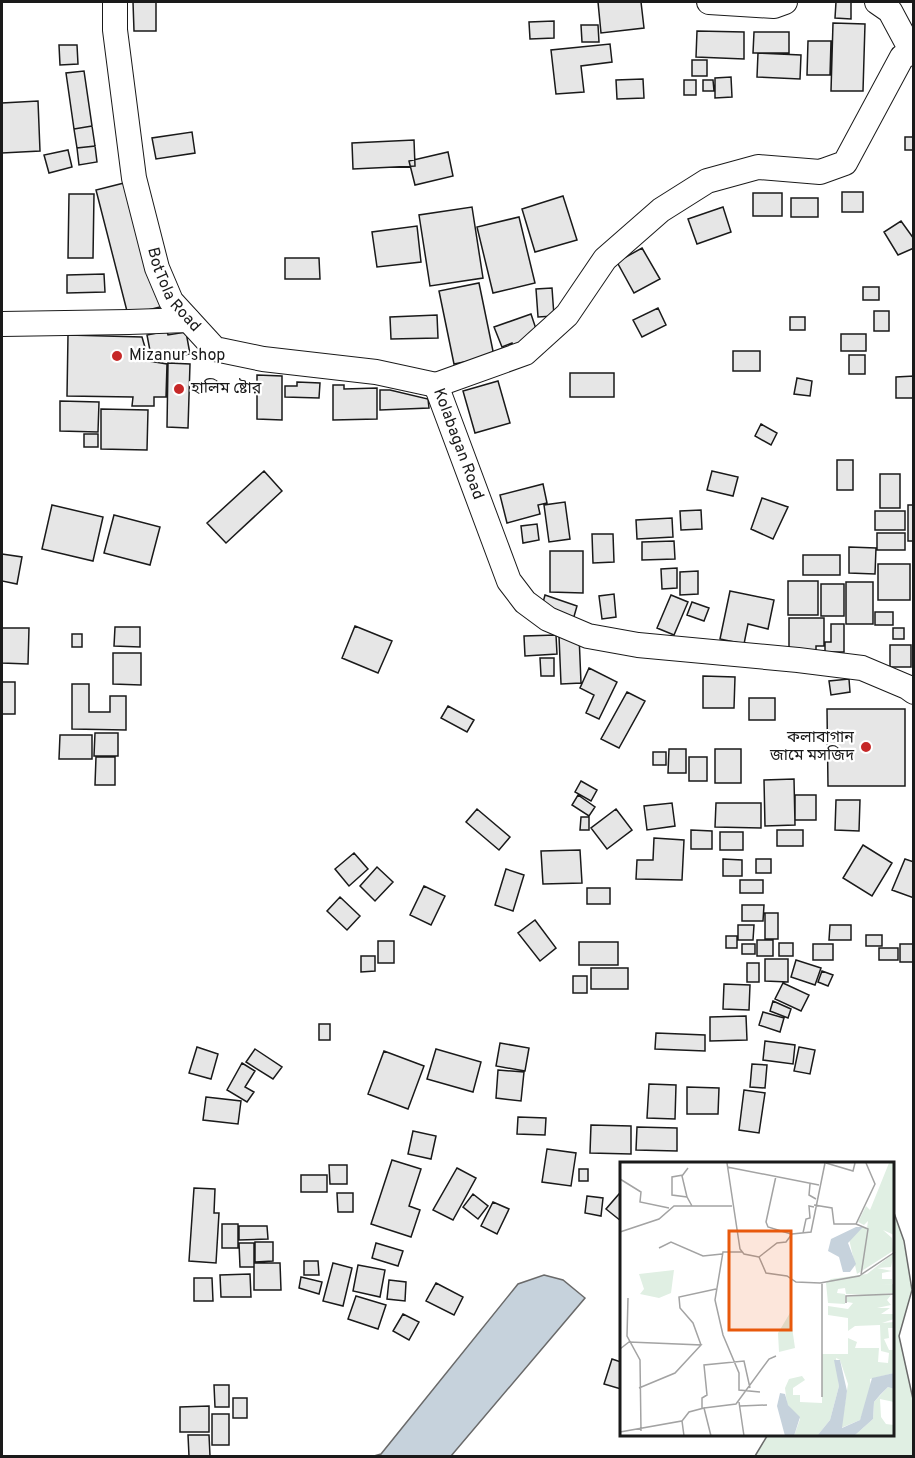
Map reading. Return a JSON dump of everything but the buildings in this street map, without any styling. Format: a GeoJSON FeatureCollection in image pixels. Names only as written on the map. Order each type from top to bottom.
{"type":"FeatureCollection","features":[{"type":"Feature","properties":{"kind":"street","name":"BotTola Road"},"geometry":{"type":"LineString","coordinates":[[115,2],[115,30],[134,178],[157,268],[171,301],[215,349],[263,359],[376,372],[436,385]]}},
{"type":"Feature","properties":{"kind":"street"},"geometry":{"type":"LineString","coordinates":[[709,2],[774,6],[785,2]]}},
{"type":"Feature","properties":{"kind":"street"},"geometry":{"type":"LineString","coordinates":[[876,2],[890,11],[913,51]]}},
{"type":"Feature","properties":{"kind":"street","name":"Kolabagan Road"},"geometry":{"type":"LineString","coordinates":[[913,51],[902,57],[845,163],[820,172],[758,167],[707,181],[661,210],[605,259],[567,315],[525,353],[436,385],[509,581],[525,602],[548,619],[588,636],[638,645],[862,668],[914,692]]}},
{"type":"Feature","properties":{"kind":"street"},"geometry":{"type":"LineString","coordinates":[[2,324],[188,320]]}},
{"type":"Feature","properties":{"kind":"green space"},"geometry":{"type":"Polygon","coordinates":[[[894,1213],[904,1241],[912,1290],[899,1336],[913,1399],[913,1456],[755,1456],[766,1437],[894,1437],[894,1213]]]}},
{"type":"Feature","properties":{"kind":"shaded area"},"geometry":{"type":"Polygon","coordinates":[[[544,1275],[563,1280],[585,1298],[451,1456],[374,1456],[381,1454],[518,1284],[544,1275]]]}},
{"type":"Feature","properties":{"kind":"place","name":"Mizanur shop"},"geometry":{"type":"Point","coordinates":[117,356]}},
{"type":"Feature","properties":{"kind":"place","name":"হালিম ষ্টোর"},"geometry":{"type":"Point","coordinates":[179,389]}},
{"type":"Feature","properties":{"kind":"place","name":"কলাবাগান জামে মসজিদ"},"geometry":{"type":"Point","coordinates":[866,747]}}]}
